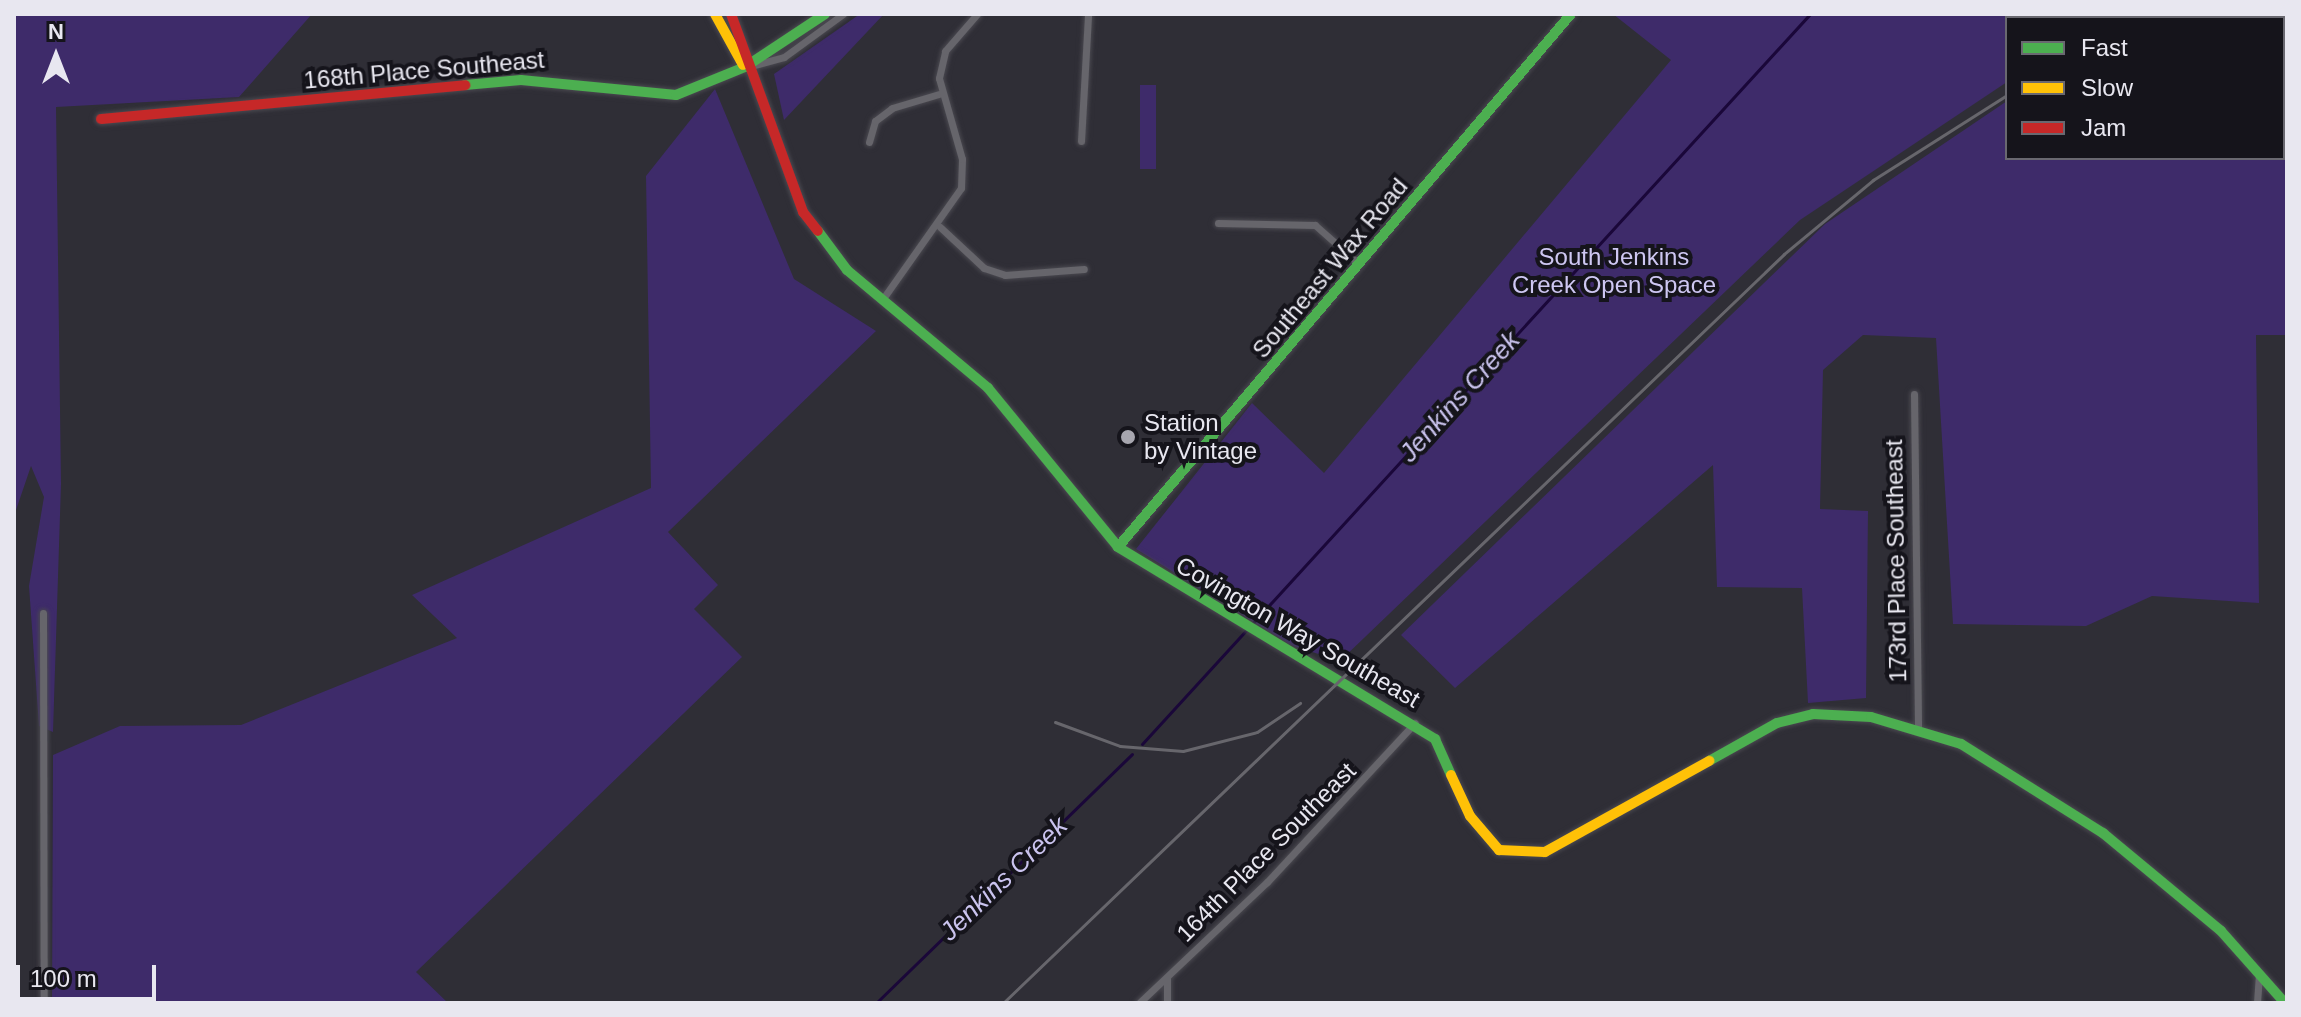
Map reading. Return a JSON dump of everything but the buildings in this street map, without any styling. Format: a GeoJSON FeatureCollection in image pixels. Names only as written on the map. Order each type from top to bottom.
{"type":"FeatureCollection","features":[{"type":"Feature","properties":{"kind":"street","name":"Covington Way Southeast"},"geometry":{"type":"LineString","coordinates":[[715,14],[745,67]]}},
{"type":"Feature","properties":{"kind":"street","name":"Covington Way Southeast"},"geometry":{"type":"LineString","coordinates":[[731,14],[745,67],[803,212],[847,270],[988,388],[1118,547],[1232,622],[1415,723],[1444,751],[1470,816],[1491,844],[1532,855],[1777,723],[1832,713],[1918,727]]}},
{"type":"Feature","properties":{"kind":"street","name":"168th Place Southeast"},"geometry":{"type":"LineString","coordinates":[[745,67],[825,14]]}},
{"type":"Feature","properties":{"kind":"street","name":"168th Place Southeast"},"geometry":{"type":"LineString","coordinates":[[101,119],[531,79],[665,96],[745,67],[784,57],[843,14]]}},
{"type":"Feature","properties":{"kind":"street"},"geometry":{"type":"LineString","coordinates":[[882,300],[940,227],[963,176],[939,94],[945,51],[977,14]]}},
{"type":"Feature","properties":{"kind":"street"},"geometry":{"type":"LineString","coordinates":[[1081,141],[1088,14]]}},
{"type":"Feature","properties":{"kind":"street","name":"Southeast Wax Road"},"geometry":{"type":"LineString","coordinates":[[1118,547],[1571,14]]}},
{"type":"Feature","properties":{"kind":"street"},"geometry":{"type":"LineString","coordinates":[[869,142],[875,121],[892,108],[939,94]]}},
{"type":"Feature","properties":{"kind":"street"},"geometry":{"type":"LineString","coordinates":[[1218,223],[1315,225],[1359,264]]}},
{"type":"Feature","properties":{"kind":"street"},"geometry":{"type":"LineString","coordinates":[[940,227],[984,268],[1005,275],[1084,269]]}},
{"type":"Feature","properties":{"kind":"street","name":"173rd Place Southeast"},"geometry":{"type":"LineString","coordinates":[[1914,394],[1918,727]]}},
{"type":"Feature","properties":{"kind":"street"},"geometry":{"type":"LineString","coordinates":[[43,613],[44,1003]]}},
{"type":"Feature","properties":{"kind":"street","name":"164th Place Southeast"},"geometry":{"type":"LineString","coordinates":[[1139,1003],[1396,751],[1415,723]]}},
{"type":"Feature","properties":{"kind":"street"},"geometry":{"type":"LineString","coordinates":[[1918,727],[1998,763],[2121,846],[2259,970],[2285,1003]]}},
{"type":"Feature","properties":{"kind":"street"},"geometry":{"type":"LineString","coordinates":[[2257,1003],[2259,970]]}},
{"type":"Feature","properties":{"kind":"street"},"geometry":{"type":"LineString","coordinates":[[1167,978],[1167,1003]]}},
{"type":"Feature","properties":{"kind":"green space"},"geometry":{"type":"Polygon","coordinates":[[[14,14],[312,14],[239,97],[56,107],[61,484],[53,732],[39,726],[29,586],[44,497],[31,466],[14,516],[14,14]]]}},
{"type":"Feature","properties":{"kind":"green space"},"geometry":{"type":"Polygon","coordinates":[[[860,14],[884,14],[784,120],[774,74],[860,14]]]}},
{"type":"Feature","properties":{"kind":"green space","name":"South Jenkins Creek Open Space"},"geometry":{"type":"Polygon","coordinates":[[[1613,14],[2153,14],[2005,16],[2005,83],[1800,220],[1340,661],[1291,645],[1136,549],[1252,403],[1324,473],[1671,60],[1613,14]]]}},
{"type":"Feature","properties":{"kind":"green space"},"geometry":{"type":"Polygon","coordinates":[[[2287,14],[2287,335],[2256,335],[2259,603],[2152,596],[2086,626],[1953,624],[1936,338],[1863,335],[1823,370],[1820,509],[1868,511],[1866,698],[1808,703],[1802,588],[1717,587],[1713,465],[1455,688],[1401,635],[1825,224],[2005,102],[2005,160],[2285,160],[2285,16],[2195,16],[2287,14]]]}},
{"type":"Feature","properties":{"kind":"green space"},"geometry":{"type":"Polygon","coordinates":[[[1140,85],[1156,85],[1156,169],[1140,169],[1140,85]]]}},
{"type":"Feature","properties":{"kind":"green space"},"geometry":{"type":"Polygon","coordinates":[[[715,89],[794,279],[876,331],[668,532],[718,585],[694,609],[742,657],[416,972],[448,1003],[52,1003],[53,755],[120,726],[241,725],[457,638],[412,595],[651,488],[646,176],[715,89]]]}},
{"type":"Feature","properties":{"kind":"waterway","name":"Jenkins Creek"},"geometry":{"type":"LineString","coordinates":[[1142,744],[1810,14]]}},
{"type":"Feature","properties":{"kind":"waterway","name":"Jenkins Creek"},"geometry":{"type":"LineString","coordinates":[[876,1003],[1132,754]]}},
{"type":"Feature","properties":{"kind":"railway"},"geometry":{"type":"LineString","coordinates":[[2178,16],[2184,14]]}},
{"type":"Feature","properties":{"kind":"railway"},"geometry":{"type":"LineString","coordinates":[[1003,1003],[1784,254],[1873,180],[2005,96]]}},
{"type":"Feature","properties":{"kind":"railway"},"geometry":{"type":"LineString","coordinates":[[1055,722],[1120,746],[1183,751],[1257,732],[1300,703]]}},
{"type":"Feature","properties":{"kind":"traffic: fast"},"geometry":{"type":"LineString","coordinates":[[465,85],[521,80],[676,95],[745,67],[825,14]]}},
{"type":"Feature","properties":{"kind":"traffic: fast"},"geometry":{"type":"LineString","coordinates":[[1118,547],[1571,14]]}},
{"type":"Feature","properties":{"kind":"traffic: fast"},"geometry":{"type":"LineString","coordinates":[[818,231],[847,270],[988,388],[1118,547],[1435,739],[1451,775]]}},
{"type":"Feature","properties":{"kind":"traffic: fast"},"geometry":{"type":"LineString","coordinates":[[1709,761],[1777,723],[1813,714],[1871,717],[1961,744],[2103,833],[2221,931],[2285,1003]]}},
{"type":"Feature","properties":{"kind":"traffic: slow"},"geometry":{"type":"LineString","coordinates":[[715,14],[743,65]]}},
{"type":"Feature","properties":{"kind":"traffic: slow"},"geometry":{"type":"LineString","coordinates":[[1451,775],[1470,816],[1499,850],[1545,852],[1709,761]]}},
{"type":"Feature","properties":{"kind":"traffic: jam"},"geometry":{"type":"LineString","coordinates":[[731,14],[803,212],[818,231]]}},
{"type":"Feature","properties":{"kind":"traffic: jam"},"geometry":{"type":"LineString","coordinates":[[101,119],[465,85]]}},
{"type":"Feature","properties":{"kind":"place","name":"Station by Vintage"},"geometry":{"type":"Point","coordinates":[1128,437]}}]}
